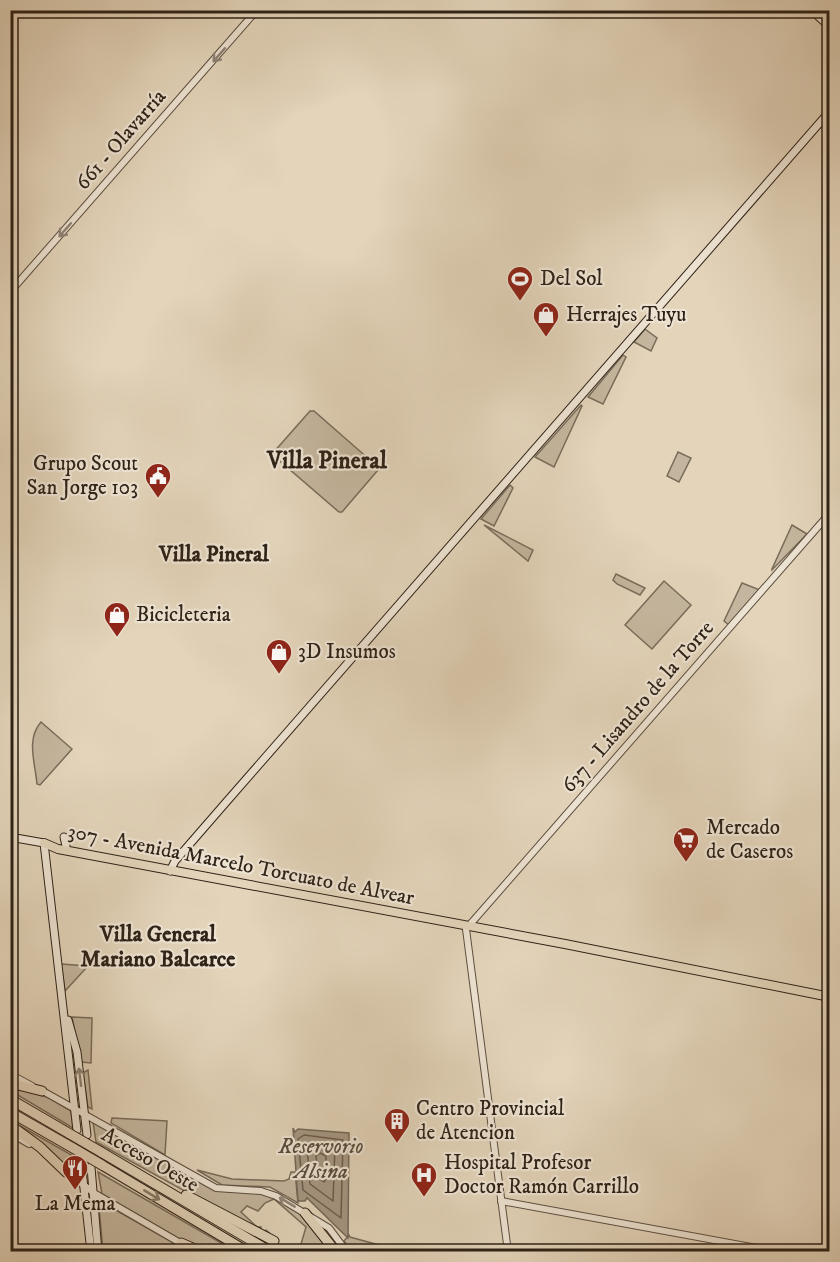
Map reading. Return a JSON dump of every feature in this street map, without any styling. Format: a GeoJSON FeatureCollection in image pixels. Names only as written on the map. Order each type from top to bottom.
{"type":"FeatureCollection","features":[{"type":"Feature","properties":{"kind":"highway"},"geometry":{"type":"LineString","coordinates":[[10,1083],[42,1091]]}},
{"type":"Feature","properties":{"kind":"highway","name":"Acceso Oeste"},"geometry":{"type":"LineString","coordinates":[[10,1099],[74,1132],[134,1172],[271,1251]]}},
{"type":"Feature","properties":{"kind":"highway","name":"Acceso Oeste"},"geometry":{"type":"LineString","coordinates":[[10,1112],[248,1251]]}},
{"type":"Feature","properties":{"kind":"highway"},"geometry":{"type":"LineString","coordinates":[[10,1125],[40,1147],[66,1172]]}},
{"type":"Feature","properties":{"kind":"highway"},"geometry":{"type":"LineString","coordinates":[[134,1172],[227,1214],[274,1241]]}},
{"type":"Feature","properties":{"kind":"highway"},"geometry":{"type":"LineString","coordinates":[[305,1213],[336,1251]]}},
{"type":"Feature","properties":{"kind":"highway"},"geometry":{"type":"LineString","coordinates":[[181,1243],[202,1251]]}},
{"type":"Feature","properties":{"kind":"main road"},"geometry":{"type":"LineString","coordinates":[[811,10],[830,27]]}},
{"type":"Feature","properties":{"kind":"main road"},"geometry":{"type":"LineString","coordinates":[[171,868],[830,111]]}},
{"type":"Feature","properties":{"kind":"main road"},"geometry":{"type":"LineString","coordinates":[[10,837],[44,843],[65,1015],[80,1110],[87,1135]]}},
{"type":"Feature","properties":{"kind":"main road"},"geometry":{"type":"LineString","coordinates":[[64,837],[66,846]]}},
{"type":"Feature","properties":{"kind":"main road","name":"307 - Avenida Marcelo Torcuato de Alvear"},"geometry":{"type":"LineString","coordinates":[[44,843],[58,849],[469,924],[830,996]]}},
{"type":"Feature","properties":{"kind":"main road","name":"307 - Avenida Marcelo Torcuato de Alvear"},"geometry":{"type":"LineString","coordinates":[[44,843],[171,868]]}},
{"type":"Feature","properties":{"kind":"main road"},"geometry":{"type":"LineString","coordinates":[[65,1015],[77,1052],[80,1110],[74,1132]]}},
{"type":"Feature","properties":{"kind":"main road"},"geometry":{"type":"LineString","coordinates":[[81,1161],[91,1251]]}},
{"type":"Feature","properties":{"kind":"main road"},"geometry":{"type":"LineString","coordinates":[[91,1167],[98,1251]]}},
{"type":"Feature","properties":{"kind":"street","name":"661 - Olavarría"},"geometry":{"type":"LineString","coordinates":[[10,292],[257,10]]}},
{"type":"Feature","properties":{"kind":"street","name":"637 - Lisandro de la Torre"},"geometry":{"type":"LineString","coordinates":[[469,924],[830,513]]}},
{"type":"Feature","properties":{"kind":"street"},"geometry":{"type":"LineString","coordinates":[[469,924],[465,932],[508,1251]]}},
{"type":"Feature","properties":{"kind":"street"},"geometry":{"type":"LineString","coordinates":[[10,1074],[80,1110],[216,1188],[266,1192],[329,1228],[347,1251]]}},
{"type":"Feature","properties":{"kind":"street"},"geometry":{"type":"LineString","coordinates":[[10,1133],[94,1193],[196,1251]]}},
{"type":"Feature","properties":{"kind":"street"},"geometry":{"type":"LineString","coordinates":[[501,1201],[779,1251]]}},
{"type":"Feature","properties":{"kind":"shaded area"},"geometry":{"type":"Polygon","coordinates":[[[645,329],[657,338],[651,351],[634,342],[645,329]]]}},
{"type":"Feature","properties":{"kind":"shaded area"},"geometry":{"type":"Polygon","coordinates":[[[623,355],[626,357],[603,404],[588,397],[623,355]]]}},
{"type":"Feature","properties":{"kind":"shaded area"},"geometry":{"type":"Polygon","coordinates":[[[581,405],[554,467],[535,457],[581,405]]]}},
{"type":"Feature","properties":{"kind":"shaded area"},"geometry":{"type":"Polygon","coordinates":[[[310,411],[314,411],[378,467],[378,470],[342,512],[339,512],[273,453],[310,411]]]}},
{"type":"Feature","properties":{"kind":"shaded area"},"geometry":{"type":"Polygon","coordinates":[[[678,452],[691,458],[679,482],[667,476],[678,452]]]}},
{"type":"Feature","properties":{"kind":"shaded area"},"geometry":{"type":"Polygon","coordinates":[[[510,485],[513,488],[494,526],[481,519],[510,485]]]}},
{"type":"Feature","properties":{"kind":"shaded area"},"geometry":{"type":"Polygon","coordinates":[[[484,525],[533,550],[528,561],[484,525]]]}},
{"type":"Feature","properties":{"kind":"shaded area"},"geometry":{"type":"Polygon","coordinates":[[[792,525],[807,534],[772,570],[772,569],[792,525]]]}},
{"type":"Feature","properties":{"kind":"shaded area"},"geometry":{"type":"Polygon","coordinates":[[[616,574],[645,588],[640,595],[617,584],[613,580],[616,574]]]}},
{"type":"Feature","properties":{"kind":"shaded area"},"geometry":{"type":"Polygon","coordinates":[[[664,581],[691,605],[652,649],[625,625],[664,581]]]}},
{"type":"Feature","properties":{"kind":"shaded area"},"geometry":{"type":"Polygon","coordinates":[[[742,583],[760,590],[729,625],[724,621],[742,583]]]}},
{"type":"Feature","properties":{"kind":"shaded area"},"geometry":{"type":"Polygon","coordinates":[[[41,722],[72,749],[40,785],[37,784],[33,743],[36,729],[41,722]]]}},
{"type":"Feature","properties":{"kind":"shaded area"},"geometry":{"type":"Polygon","coordinates":[[[61,964],[88,966],[65,991],[61,964]]]}},
{"type":"Feature","properties":{"kind":"shaded area"},"geometry":{"type":"Polygon","coordinates":[[[72,1017],[92,1018],[91,1063],[81,1062],[72,1017]]]}},
{"type":"Feature","properties":{"kind":"shaded area"},"geometry":{"type":"Polygon","coordinates":[[[88,1070],[92,1109],[88,1107],[83,1073],[88,1070]]]}},
{"type":"Feature","properties":{"kind":"shaded area"},"geometry":{"type":"Polygon","coordinates":[[[11,1085],[49,1098],[71,1111],[73,1128],[11,1091],[11,1085]]]}},
{"type":"Feature","properties":{"kind":"shaded area"},"geometry":{"type":"Polygon","coordinates":[[[112,1118],[167,1121],[165,1155],[111,1123],[112,1118]]]}},
{"type":"Feature","properties":{"kind":"shaded area"},"geometry":{"type":"Polygon","coordinates":[[[10,1120],[75,1157],[79,1172],[75,1173],[11,1124],[10,1120]]]}},
{"type":"Feature","properties":{"kind":"shaded area"},"geometry":{"type":"Polygon","coordinates":[[[93,1122],[122,1135],[217,1191],[260,1193],[274,1198],[303,1214],[322,1236],[330,1251],[299,1251],[306,1227],[274,1199],[265,1203],[258,1211],[247,1206],[241,1212],[257,1227],[261,1227],[260,1231],[266,1230],[275,1238],[275,1241],[96,1142],[93,1122]]]}},
{"type":"Feature","properties":{"kind":"shaded area"},"geometry":{"type":"Polygon","coordinates":[[[197,1170],[232,1179],[284,1181],[289,1179],[291,1172],[295,1172],[298,1203],[270,1187],[222,1185],[197,1170]]]}},
{"type":"Feature","properties":{"kind":"shaded area"},"geometry":{"type":"Polygon","coordinates":[[[98,1172],[235,1251],[207,1251],[183,1241],[102,1194],[98,1172]]]}},
{"type":"Feature","properties":{"kind":"shaded area"},"geometry":{"type":"Polygon","coordinates":[[[105,1204],[188,1251],[103,1251],[99,1208],[105,1204]]]}},
{"type":"Feature","properties":{"kind":"shaded area"},"geometry":{"type":"Polygon","coordinates":[[[349,1235],[401,1251],[352,1251],[344,1241],[349,1235]]]}},
{"type":"Feature","properties":{"kind":"water","name":"Reservorio Alsina"},"geometry":{"type":"Polygon","coordinates":[[[293,1128],[295,1132],[298,1129],[349,1133],[348,1238],[307,1198],[305,1201],[298,1201],[293,1128]]]}},
{"type":"Feature","properties":{"kind":"place","name":"Del Sol"},"geometry":{"type":"Point","coordinates":[520,302]}},
{"type":"Feature","properties":{"kind":"place","name":"Herrajes Tuyu"},"geometry":{"type":"Point","coordinates":[546,338]}},
{"type":"Feature","properties":{"kind":"place","name":"Grupo Scout San Jorge 103"},"geometry":{"type":"Point","coordinates":[158,499]}},
{"type":"Feature","properties":{"kind":"place","name":"Bicicleteria"},"geometry":{"type":"Point","coordinates":[117,638]}},
{"type":"Feature","properties":{"kind":"place","name":"3D Insumos"},"geometry":{"type":"Point","coordinates":[279,675]}},
{"type":"Feature","properties":{"kind":"place","name":"Mercado de Caseros"},"geometry":{"type":"Point","coordinates":[686,863]}},
{"type":"Feature","properties":{"kind":"place","name":"Centro Provincial de Atencion"},"geometry":{"type":"Point","coordinates":[397,1144]}},
{"type":"Feature","properties":{"kind":"place","name":"La Mema"},"geometry":{"type":"Point","coordinates":[75,1191]}},
{"type":"Feature","properties":{"kind":"place","name":"Hospital Profesor Doctor Ramón Carrillo"},"geometry":{"type":"Point","coordinates":[424,1198]}},
{"type":"Feature","properties":{"kind":"district","name":"Villa Pineral"},"geometry":{"type":"Point","coordinates":[327,461]}},
{"type":"Feature","properties":{"kind":"district","name":"Villa Pineral"},"geometry":{"type":"Point","coordinates":[214,554]}},
{"type":"Feature","properties":{"kind":"district","name":"Villa General Mariano Balcarce"},"geometry":{"type":"Point","coordinates":[158,946]}}]}
